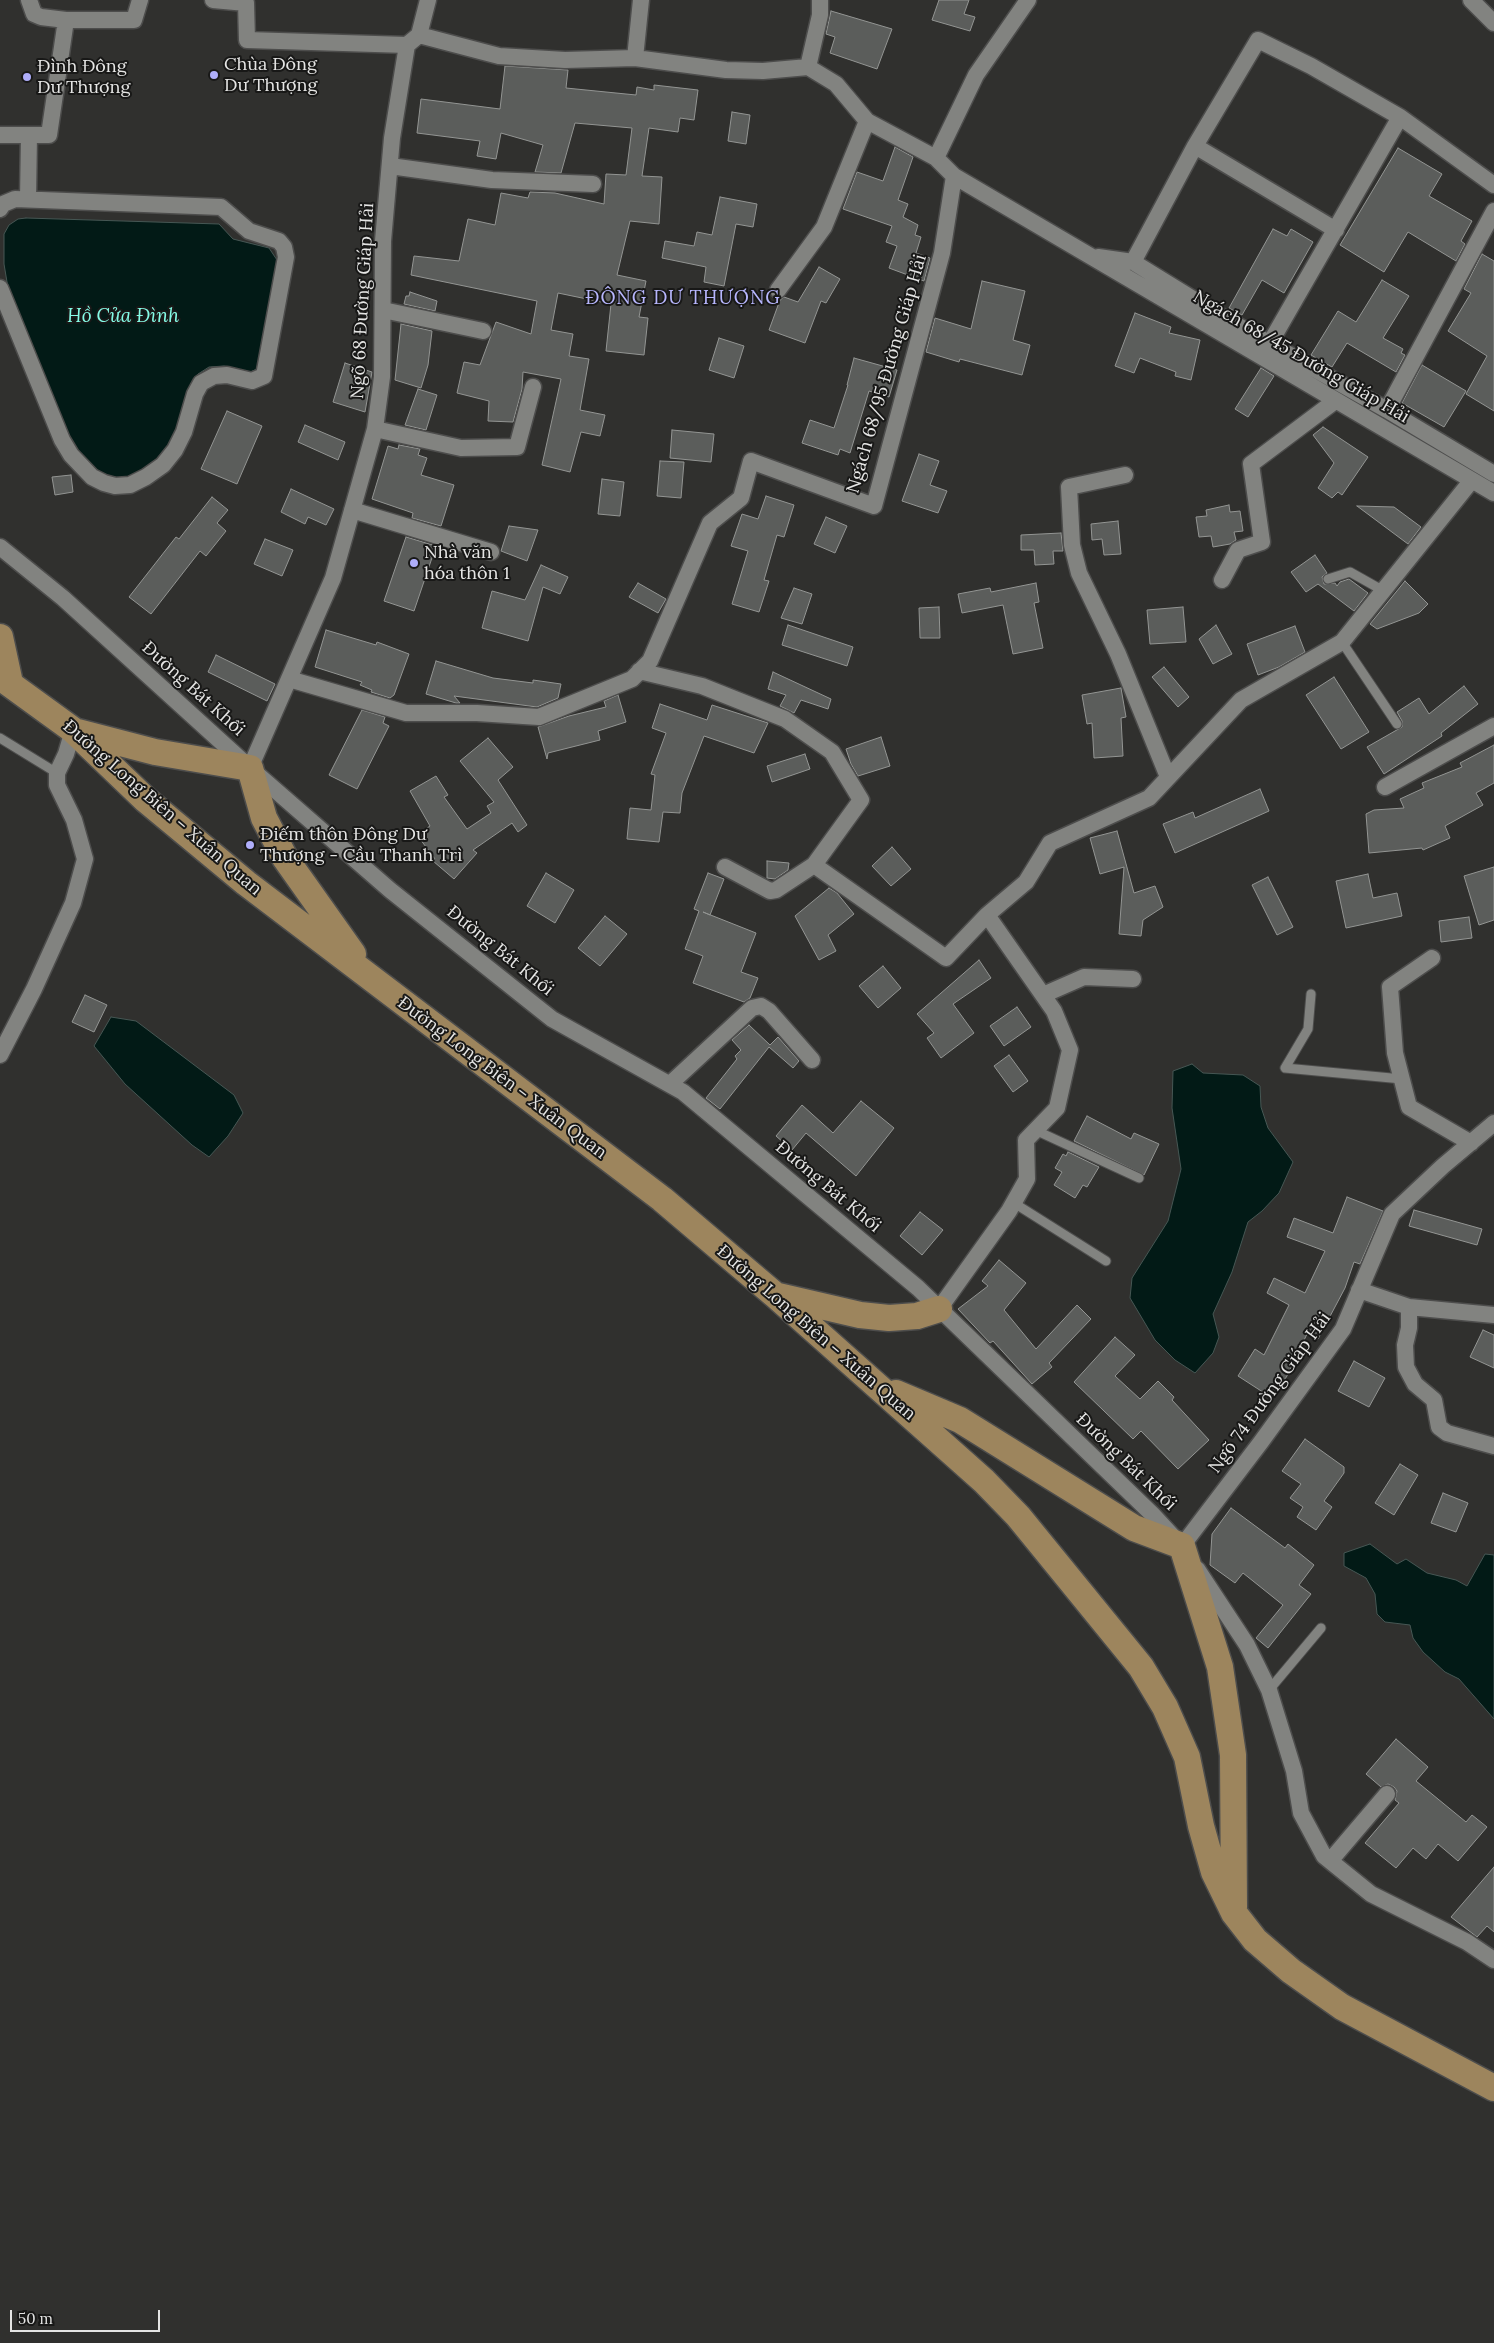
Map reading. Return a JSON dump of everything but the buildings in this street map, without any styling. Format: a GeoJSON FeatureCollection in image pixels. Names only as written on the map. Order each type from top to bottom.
{"type":"FeatureCollection","features":[{"type":"Feature","properties":{"kind":"main road"},"geometry":{"type":"LineString","coordinates":[[0,638],[5,680]]}},
{"type":"Feature","properties":{"kind":"main road","name":"Đường Long Biên – Xuân Quan"},"geometry":{"type":"LineString","coordinates":[[5,680],[74,730],[146,800],[246,883],[662,1199],[775,1295],[984,1481],[1018,1516],[1141,1667],[1165,1707],[1187,1757],[1200,1826],[1214,1872],[1234,1913],[1255,1940],[1291,1972],[1342,2007],[1494,2088]]}},
{"type":"Feature","properties":{"kind":"main road"},"geometry":{"type":"LineString","coordinates":[[74,730],[155,752],[250,768],[264,818],[285,858],[371,979]]}},
{"type":"Feature","properties":{"kind":"main road"},"geometry":{"type":"LineString","coordinates":[[775,1295],[860,1315],[889,1318],[917,1316],[939,1309]]}},
{"type":"Feature","properties":{"kind":"main road"},"geometry":{"type":"LineString","coordinates":[[875,1384],[960,1420],[1134,1528],[1182,1546],[1220,1667],[1233,1755],[1234,1913]]}},
{"type":"Feature","properties":{"kind":"street"},"geometry":{"type":"LineString","coordinates":[[28,0],[34,14],[40,17],[66,20],[134,20],[140,0]]}},
{"type":"Feature","properties":{"kind":"street"},"geometry":{"type":"LineString","coordinates":[[213,0],[246,3],[247,40],[412,40],[499,56],[565,60],[635,58],[726,70],[763,71],[808,67],[820,15],[820,0]]}},
{"type":"Feature","properties":{"kind":"street","name":"Ngõ 68 Đường Giáp Hải"},"geometry":{"type":"LineString","coordinates":[[250,768],[333,578],[375,430],[382,377],[383,241],[390,166],[412,40],[428,0]]}},
{"type":"Feature","properties":{"kind":"street"},"geometry":{"type":"LineString","coordinates":[[635,58],[641,0]]}},
{"type":"Feature","properties":{"kind":"street"},"geometry":{"type":"LineString","coordinates":[[936,158],[976,75],[1028,0]]}},
{"type":"Feature","properties":{"kind":"street"},"geometry":{"type":"LineString","coordinates":[[1471,0],[1494,23]]}},
{"type":"Feature","properties":{"kind":"street"},"geometry":{"type":"LineString","coordinates":[[0,135],[50,135],[66,20]]}},
{"type":"Feature","properties":{"kind":"street"},"geometry":{"type":"LineString","coordinates":[[1133,262],[1195,146],[1258,40],[1311,66],[1400,117],[1494,185]]}},
{"type":"Feature","properties":{"kind":"street","name":"Ngách 68/45 Đường Giáp Hải"},"geometry":{"type":"LineString","coordinates":[[808,67],[836,84],[867,121],[936,158],[954,176],[1494,493]]}},
{"type":"Feature","properties":{"kind":"street"},"geometry":{"type":"LineString","coordinates":[[1270,343],[1400,117]]}},
{"type":"Feature","properties":{"kind":"street"},"geometry":{"type":"LineString","coordinates":[[778,290],[824,227],[867,121]]}},
{"type":"Feature","properties":{"kind":"street"},"geometry":{"type":"LineString","coordinates":[[28,199],[29,135]]}},
{"type":"Feature","properties":{"kind":"street"},"geometry":{"type":"LineString","coordinates":[[1195,146],[1336,230]]}},
{"type":"Feature","properties":{"kind":"street"},"geometry":{"type":"LineString","coordinates":[[390,166],[492,180],[593,184]]}},
{"type":"Feature","properties":{"kind":"street","name":"Ngách 68/95 Đường Giáp Hải"},"geometry":{"type":"LineString","coordinates":[[289,679],[406,713],[477,713],[539,717],[632,679],[650,661],[710,523],[741,498],[751,462],[874,506],[942,253],[954,176]]}},
{"type":"Feature","properties":{"kind":"street"},"geometry":{"type":"LineString","coordinates":[[0,209],[3,204],[15,199],[221,207],[249,231],[279,241],[284,247],[286,257],[264,376],[252,381],[227,375],[214,376],[201,383],[195,394],[184,432],[176,450],[163,465],[146,478],[130,485],[115,486],[104,483],[82,467],[62,440],[0,288]]}},
{"type":"Feature","properties":{"kind":"street"},"geometry":{"type":"LineString","coordinates":[[1387,410],[1494,212]]}},
{"type":"Feature","properties":{"kind":"street","name":"Ngách 68/45 Đường Giáp Hải"},"geometry":{"type":"LineString","coordinates":[[1088,256],[1133,262],[1493,472]]}},
{"type":"Feature","properties":{"kind":"street"},"geometry":{"type":"LineString","coordinates":[[383,310],[484,331]]}},
{"type":"Feature","properties":{"kind":"street"},"geometry":{"type":"LineString","coordinates":[[375,430],[461,448],[517,447],[534,387]]}},
{"type":"Feature","properties":{"kind":"street"},"geometry":{"type":"LineString","coordinates":[[1222,580],[1238,550],[1262,542],[1251,464],[1335,401]]}},
{"type":"Feature","properties":{"kind":"street"},"geometry":{"type":"LineString","coordinates":[[1125,476],[1069,487],[1072,544],[1079,573],[1118,654],[1168,777]]}},
{"type":"Feature","properties":{"kind":"street"},"geometry":{"type":"LineString","coordinates":[[814,865],[946,958],[987,915],[1026,882],[1050,843],[1148,798],[1241,700],[1342,642],[1472,480]]}},
{"type":"Feature","properties":{"kind":"street"},"geometry":{"type":"LineString","coordinates":[[352,510],[491,552]]}},
{"type":"Feature","properties":{"kind":"street","name":"Đường Bát Khối"},"geometry":{"type":"LineString","coordinates":[[0,547],[63,598],[250,768],[390,890],[552,1019],[683,1092],[910,1282],[939,1309],[1152,1514],[1182,1546],[1247,1644],[1269,1690],[1294,1771],[1301,1813],[1324,1856],[1371,1894],[1452,1934],[1494,1960]]}},
{"type":"Feature","properties":{"kind":"street"},"geometry":{"type":"LineString","coordinates":[[639,672],[702,686],[785,719],[832,752],[860,800],[814,865],[776,890],[770,891],[724,867]]}},
{"type":"Feature","properties":{"kind":"street"},"geometry":{"type":"LineString","coordinates":[[1385,787],[1494,726]]}},
{"type":"Feature","properties":{"kind":"street"},"geometry":{"type":"LineString","coordinates":[[3,1045],[73,903],[85,859],[74,820],[57,785],[57,773],[74,730]]}},
{"type":"Feature","properties":{"kind":"street"},"geometry":{"type":"LineString","coordinates":[[939,1309],[1014,1203],[1027,1179],[1026,1140],[1058,1108],[1070,1050],[1054,1011],[987,915]]}},
{"type":"Feature","properties":{"kind":"street"},"geometry":{"type":"LineString","coordinates":[[1432,958],[1390,987],[1395,1053],[1409,1107],[1471,1142]]}},
{"type":"Feature","properties":{"kind":"street"},"geometry":{"type":"LineString","coordinates":[[1043,995],[1084,977],[1133,979]]}},
{"type":"Feature","properties":{"kind":"street"},"geometry":{"type":"LineString","coordinates":[[670,1084],[752,1008],[761,1006],[769,1011],[812,1060]]}},
{"type":"Feature","properties":{"kind":"street","name":"Ngõ 74 Đường Giáp Hải"},"geometry":{"type":"LineString","coordinates":[[1182,1546],[1343,1329],[1392,1214],[1494,1123]]}},
{"type":"Feature","properties":{"kind":"street"},"geometry":{"type":"LineString","coordinates":[[1359,1290],[1409,1308],[1494,1315]]}},
{"type":"Feature","properties":{"kind":"street"},"geometry":{"type":"LineString","coordinates":[[1409,1308],[1409,1328],[1405,1345],[1406,1367],[1415,1384],[1434,1400],[1439,1427],[1447,1433],[1494,1446]]}},
{"type":"Feature","properties":{"kind":"street"},"geometry":{"type":"LineString","coordinates":[[1330,1862],[1387,1794]]}},
{"type":"Feature","properties":{"kind":"lane"},"geometry":{"type":"LineString","coordinates":[[1328,579],[1350,572],[1382,590]]}},
{"type":"Feature","properties":{"kind":"lane"},"geometry":{"type":"LineString","coordinates":[[1342,642],[1397,724]]}},
{"type":"Feature","properties":{"kind":"lane"},"geometry":{"type":"LineString","coordinates":[[0,738],[57,773]]}},
{"type":"Feature","properties":{"kind":"lane"},"geometry":{"type":"LineString","coordinates":[[1311,994],[1308,1029],[1285,1068],[1402,1079]]}},
{"type":"Feature","properties":{"kind":"lane"},"geometry":{"type":"LineString","coordinates":[[1035,1130],[1139,1178]]}},
{"type":"Feature","properties":{"kind":"lane"},"geometry":{"type":"LineString","coordinates":[[1014,1203],[1106,1261]]}},
{"type":"Feature","properties":{"kind":"lane"},"geometry":{"type":"LineString","coordinates":[[1269,1690],[1321,1628]]}},
{"type":"Feature","properties":{"kind":"water","name":"Hồ Cửa Đình"},"geometry":{"type":"Polygon","coordinates":[[[18,219],[219,224],[233,239],[269,248],[277,260],[261,362],[257,369],[250,372],[224,366],[209,367],[198,374],[191,384],[174,435],[164,454],[149,470],[131,478],[115,478],[102,473],[88,463],[75,449],[66,432],[8,288],[4,264],[4,234],[9,225],[18,219]]]}},
{"type":"Feature","properties":{"kind":"water"},"geometry":{"type":"Polygon","coordinates":[[[111,1017],[136,1021],[234,1095],[243,1113],[228,1136],[209,1157],[192,1145],[125,1084],[94,1046],[111,1017]]]}},
{"type":"Feature","properties":{"kind":"water"},"geometry":{"type":"Polygon","coordinates":[[[1192,1064],[1203,1073],[1243,1075],[1260,1086],[1261,1107],[1268,1128],[1293,1162],[1279,1193],[1262,1211],[1248,1222],[1232,1272],[1213,1314],[1219,1337],[1213,1353],[1195,1373],[1175,1360],[1155,1340],[1130,1298],[1132,1278],[1168,1221],[1181,1169],[1172,1108],[1173,1071],[1192,1064]]]}},
{"type":"Feature","properties":{"kind":"water"},"geometry":{"type":"Polygon","coordinates":[[[1370,1544],[1397,1564],[1406,1559],[1427,1573],[1456,1580],[1467,1586],[1485,1554],[1494,1555],[1494,1719],[1459,1679],[1445,1672],[1423,1652],[1413,1638],[1410,1625],[1385,1622],[1377,1614],[1375,1594],[1366,1578],[1344,1566],[1344,1553],[1370,1544]]]}},
{"type":"Feature","properties":{"kind":"place","name":"Chùa Đông Dư Thượng"},"geometry":{"type":"Point","coordinates":[214,75]}},
{"type":"Feature","properties":{"kind":"place","name":"Đình Đông Dư Thượng"},"geometry":{"type":"Point","coordinates":[27,77]}},
{"type":"Feature","properties":{"kind":"place","name":"Nhà văn hóa thôn 1"},"geometry":{"type":"Point","coordinates":[414,563]}},
{"type":"Feature","properties":{"kind":"place","name":"Điếm thôn Đông Dư Thượng - Cầu Thanh Trì"},"geometry":{"type":"Point","coordinates":[250,845]}},
{"type":"Feature","properties":{"kind":"district","name":"ĐÔNG DƯ THƯỢNG"},"geometry":{"type":"Point","coordinates":[683,299]}}]}
